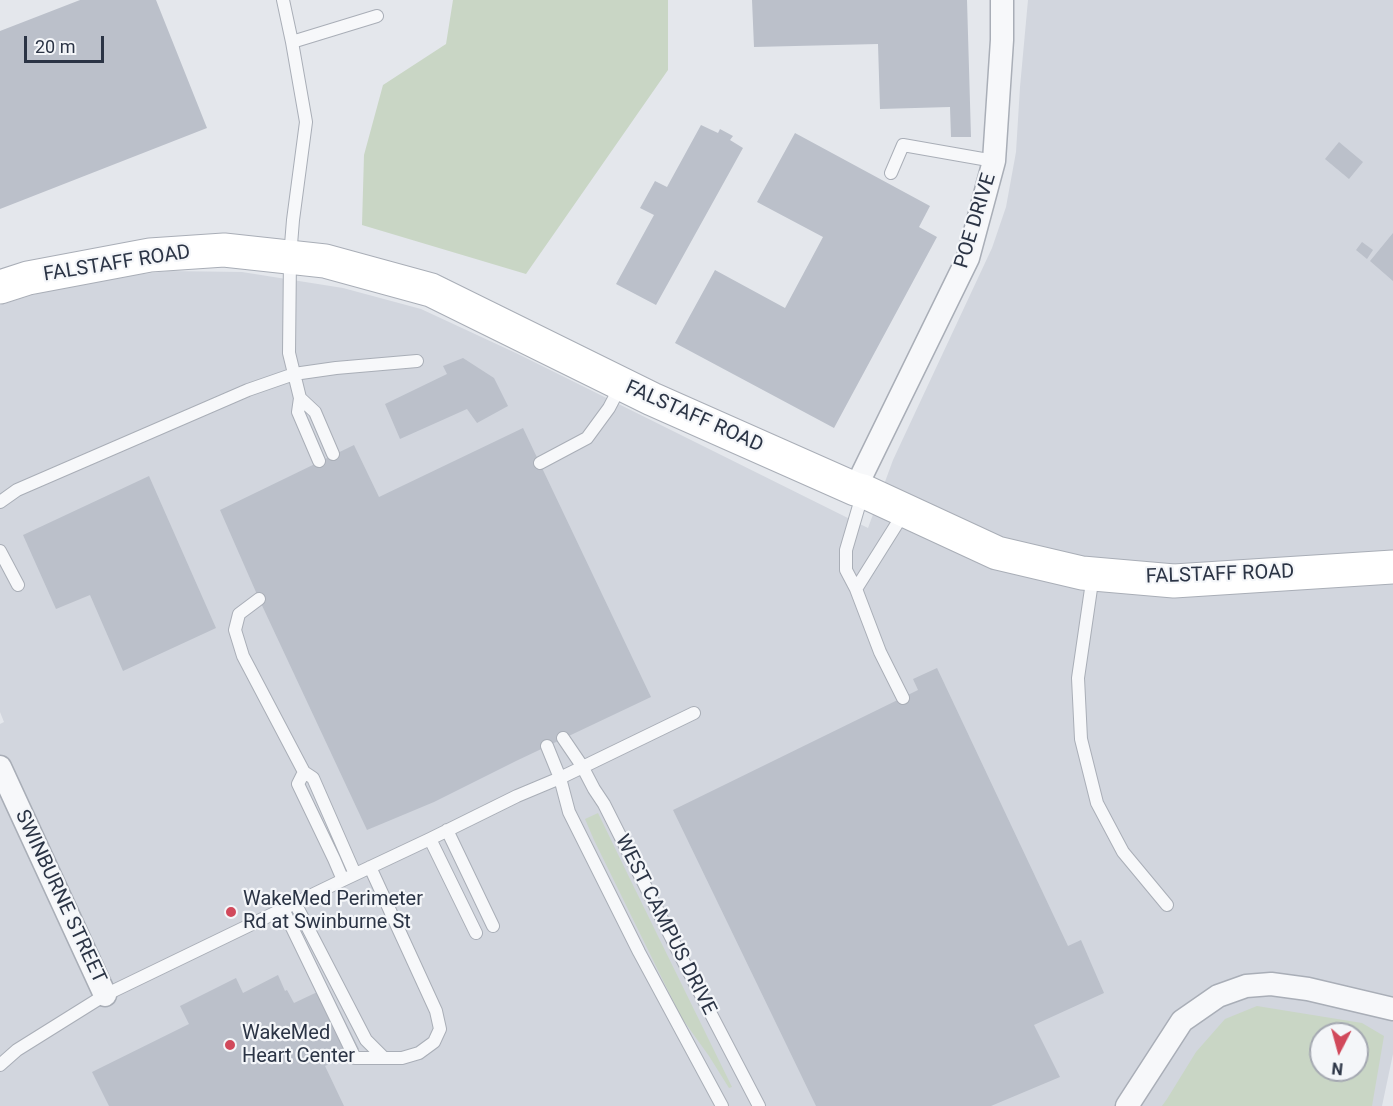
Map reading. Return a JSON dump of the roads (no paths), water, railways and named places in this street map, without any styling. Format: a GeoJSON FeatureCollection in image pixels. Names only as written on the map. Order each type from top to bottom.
{"type":"FeatureCollection","features":[{"type":"Feature","properties":{"kind":"street","name":"POE DRIVE"},"geometry":{"type":"LineString","coordinates":[[859,490],[968,258],[994,161],[1002,40],[1002,0]]}},
{"type":"Feature","properties":{"kind":"street","name":"FALSTAFF ROAD"},"geometry":{"type":"LineString","coordinates":[[0,287],[28,278],[150,255],[224,250],[325,261],[431,290],[652,399],[997,553],[1082,573],[1174,580],[1393,567]]}},
{"type":"Feature","properties":{"kind":"street","name":"SWINBURNE STREET"},"geometry":{"type":"LineString","coordinates":[[0,767],[105,995]]}},
{"type":"Feature","properties":{"kind":"street"},"geometry":{"type":"LineString","coordinates":[[1127,1106],[1182,1021],[1218,996],[1246,986],[1271,984],[1308,989],[1393,1009]]}},
{"type":"Feature","properties":{"kind":"lane"},"geometry":{"type":"LineString","coordinates":[[284,0],[306,122],[290,257],[289,353],[300,398],[298,412],[319,461]]}},
{"type":"Feature","properties":{"kind":"lane"},"geometry":{"type":"LineString","coordinates":[[292,42],[377,16]]}},
{"type":"Feature","properties":{"kind":"lane"},"geometry":{"type":"LineString","coordinates":[[891,173],[903,145],[994,161]]}},
{"type":"Feature","properties":{"kind":"lane"},"geometry":{"type":"LineString","coordinates":[[0,502],[17,490],[248,390],[294,374],[417,361]]}},
{"type":"Feature","properties":{"kind":"lane"},"geometry":{"type":"LineString","coordinates":[[540,463],[588,438],[622,384]]}},
{"type":"Feature","properties":{"kind":"lane"},"geometry":{"type":"LineString","coordinates":[[300,398],[315,412],[333,454]]}},
{"type":"Feature","properties":{"kind":"lane"},"geometry":{"type":"LineString","coordinates":[[859,490],[846,550],[846,570],[856,589],[880,652],[903,698]]}},
{"type":"Feature","properties":{"kind":"lane"},"geometry":{"type":"LineString","coordinates":[[856,589],[906,511]]}},
{"type":"Feature","properties":{"kind":"lane"},"geometry":{"type":"LineString","coordinates":[[0,551],[18,585]]}},
{"type":"Feature","properties":{"kind":"lane"},"geometry":{"type":"LineString","coordinates":[[1093,574],[1078,678],[1081,739],[1097,803],[1123,852],[1167,905]]}},
{"type":"Feature","properties":{"kind":"lane"},"geometry":{"type":"LineString","coordinates":[[259,599],[239,614],[235,630],[243,656],[304,772],[313,778],[355,874]]}},
{"type":"Feature","properties":{"kind":"lane"},"geometry":{"type":"LineString","coordinates":[[0,1065],[17,1050],[105,995],[694,713]]}},
{"type":"Feature","properties":{"kind":"lane","name":"WEST CAMPUS DRIVE"},"geometry":{"type":"LineString","coordinates":[[563,738],[604,804],[759,1106]]}},
{"type":"Feature","properties":{"kind":"lane","name":"WEST CAMPUS DRIVE"},"geometry":{"type":"LineString","coordinates":[[547,746],[560,778],[569,812],[639,952],[722,1106]]}},
{"type":"Feature","properties":{"kind":"lane"},"geometry":{"type":"LineString","coordinates":[[304,772],[298,784],[343,880]]}},
{"type":"Feature","properties":{"kind":"lane"},"geometry":{"type":"LineString","coordinates":[[447,830],[493,926]]}},
{"type":"Feature","properties":{"kind":"lane"},"geometry":{"type":"LineString","coordinates":[[430,839],[476,933]]}},
{"type":"Feature","properties":{"kind":"lane"},"geometry":{"type":"LineString","coordinates":[[283,909],[355,1058],[402,1058],[420,1053],[434,1042],[440,1029],[436,1011],[370,867]]}},
{"type":"Feature","properties":{"kind":"lane"},"geometry":{"type":"LineString","coordinates":[[295,903],[366,1040],[384,1058]]}},
{"type":"Feature","properties":{"kind":"place","name":"WakeMed Perimeter Rd at Swinburne St"},"geometry":{"type":"Point","coordinates":[231,912]}},
{"type":"Feature","properties":{"kind":"place","name":"WakeMed Heart Center"},"geometry":{"type":"Point","coordinates":[230,1045]}}]}
